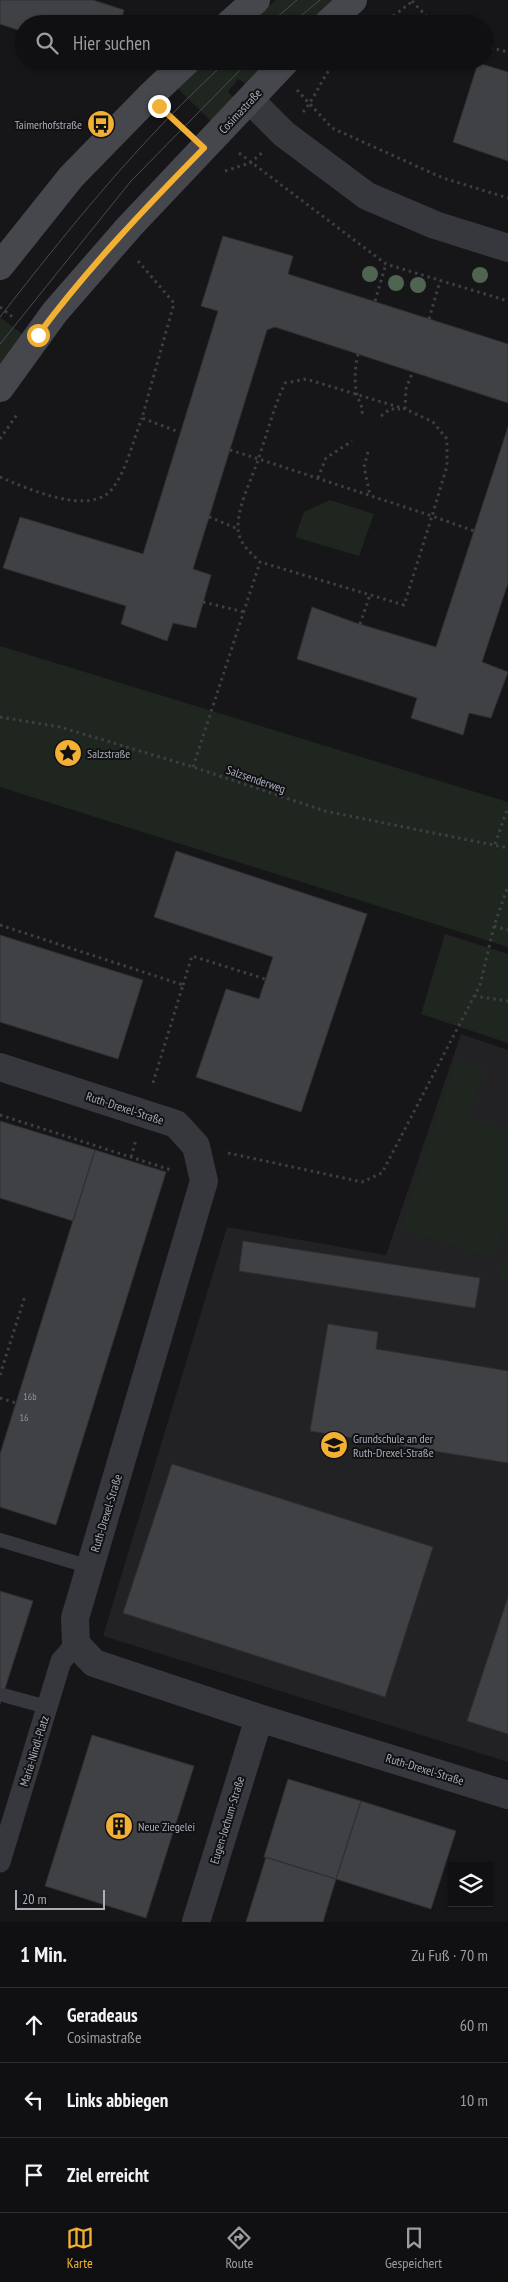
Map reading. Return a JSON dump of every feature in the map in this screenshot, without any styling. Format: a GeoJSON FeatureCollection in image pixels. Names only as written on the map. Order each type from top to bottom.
{"type":"FeatureCollection","features":[{"type":"Feature","properties":{"kind":"main road"},"geometry":{"type":"LineString","coordinates":[[239,15],[256,0]]}},
{"type":"Feature","properties":{"kind":"main road"},"geometry":{"type":"LineString","coordinates":[[337,15],[353,0]]}},
{"type":"Feature","properties":{"kind":"main road"},"geometry":{"type":"LineString","coordinates":[[0,266],[72,177],[178,70]]}},
{"type":"Feature","properties":{"kind":"main road","name":"Cosimastraße"},"geometry":{"type":"LineString","coordinates":[[0,388],[55,312],[129,227],[278,70]]}},
{"type":"Feature","properties":{"kind":"street"},"geometry":{"type":"LineString","coordinates":[[250,100],[284,134],[367,196],[435,225],[508,248]]}},
{"type":"Feature","properties":{"kind":"street","name":"Ruth-Drexel-Straße"},"geometry":{"type":"LineString","coordinates":[[0,1067],[176,1124],[196,1146],[204,1180],[74,1618],[76,1644],[94,1664],[258,1718],[508,1795]]}},
{"type":"Feature","properties":{"kind":"street","name":"Maria-Nindl-Platz"},"geometry":{"type":"LineString","coordinates":[[0,1862],[61,1662],[76,1644]]}},
{"type":"Feature","properties":{"kind":"street","name":"Eugen-Jochum-Straße"},"geometry":{"type":"LineString","coordinates":[[196,1922],[258,1718]]}},
{"type":"Feature","properties":{"kind":"lane"},"geometry":{"type":"LineString","coordinates":[[0,1540],[90,1567]]}},
{"type":"Feature","properties":{"kind":"lane"},"geometry":{"type":"LineString","coordinates":[[3,1694],[47,1707]]}},
{"type":"Feature","properties":{"kind":"path"},"geometry":{"type":"LineString","coordinates":[[395,15],[413,1],[426,15]]}},
{"type":"Feature","properties":{"kind":"path"},"geometry":{"type":"LineString","coordinates":[[493,48],[508,52]]}},
{"type":"Feature","properties":{"kind":"path"},"geometry":{"type":"LineString","coordinates":[[286,70],[310,104],[332,128],[443,178],[508,198]]}},
{"type":"Feature","properties":{"kind":"path"},"geometry":{"type":"LineString","coordinates":[[220,176],[227,170],[250,162],[284,134],[310,104],[328,70]]}},
{"type":"Feature","properties":{"kind":"path"},"geometry":{"type":"LineString","coordinates":[[149,97],[211,142],[250,162],[386,264],[508,301]]}},
{"type":"Feature","properties":{"kind":"path"},"geometry":{"type":"LineString","coordinates":[[211,142],[227,170]]}},
{"type":"Feature","properties":{"kind":"path"},"geometry":{"type":"LineString","coordinates":[[132,268],[144,254]]}},
{"type":"Feature","properties":{"kind":"path"},"geometry":{"type":"LineString","coordinates":[[0,477],[65,500],[96,500],[111,490],[121,471],[142,418],[174,303],[138,261]]}},
{"type":"Feature","properties":{"kind":"path"},"geometry":{"type":"LineString","coordinates":[[375,301],[386,264]]}},
{"type":"Feature","properties":{"kind":"path"},"geometry":{"type":"LineString","coordinates":[[429,319],[440,281]]}},
{"type":"Feature","properties":{"kind":"path"},"geometry":{"type":"LineString","coordinates":[[358,354],[356,371],[357,395],[363,407],[362,414]]}},
{"type":"Feature","properties":{"kind":"path"},"geometry":{"type":"LineString","coordinates":[[405,410],[406,389],[413,371]]}},
{"type":"Feature","properties":{"kind":"path"},"geometry":{"type":"LineString","coordinates":[[306,379],[405,410],[433,422],[446,438],[447,466],[404,605],[260,562],[243,545],[238,529],[240,512],[259,459],[273,409],[285,384],[306,379]]}},
{"type":"Feature","properties":{"kind":"path"},"geometry":{"type":"LineString","coordinates":[[0,439],[22,406]]}},
{"type":"Feature","properties":{"kind":"path"},"geometry":{"type":"LineString","coordinates":[[381,416],[390,410],[405,410]]}},
{"type":"Feature","properties":{"kind":"path"},"geometry":{"type":"LineString","coordinates":[[142,418],[179,432]]}},
{"type":"Feature","properties":{"kind":"path"},"geometry":{"type":"LineString","coordinates":[[318,478],[326,458],[352,440]]}},
{"type":"Feature","properties":{"kind":"path"},"geometry":{"type":"LineString","coordinates":[[230,450],[474,531]]}},
{"type":"Feature","properties":{"kind":"path"},"geometry":{"type":"LineString","coordinates":[[368,452],[364,467],[370,495]]}},
{"type":"Feature","properties":{"kind":"path"},"geometry":{"type":"LineString","coordinates":[[209,517],[238,529]]}},
{"type":"Feature","properties":{"kind":"path"},"geometry":{"type":"LineString","coordinates":[[193,767],[260,562]]}},
{"type":"Feature","properties":{"kind":"path"},"geometry":{"type":"LineString","coordinates":[[360,624],[370,595]]}},
{"type":"Feature","properties":{"kind":"path"},"geometry":{"type":"LineString","coordinates":[[203,602],[244,612]]}},
{"type":"Feature","properties":{"kind":"path","name":"Salzsenderweg"},"geometry":{"type":"LineString","coordinates":[[0,718],[60,727],[193,767],[324,811],[496,844],[508,848]]}},
{"type":"Feature","properties":{"kind":"path"},"geometry":{"type":"LineString","coordinates":[[496,844],[508,806]]}},
{"type":"Feature","properties":{"kind":"path"},"geometry":{"type":"LineString","coordinates":[[196,1146],[362,1182],[382,1174],[480,985],[494,926],[508,886]]}},
{"type":"Feature","properties":{"kind":"path"},"geometry":{"type":"LineString","coordinates":[[0,925],[183,985]]}},
{"type":"Feature","properties":{"kind":"path"},"geometry":{"type":"LineString","coordinates":[[494,926],[508,930]]}},
{"type":"Feature","properties":{"kind":"path"},"geometry":{"type":"LineString","coordinates":[[144,1114],[192,956],[265,979]]}},
{"type":"Feature","properties":{"kind":"path"},"geometry":{"type":"LineString","coordinates":[[474,996],[508,1001]]}},
{"type":"Feature","properties":{"kind":"path"},"geometry":{"type":"LineString","coordinates":[[0,1115],[204,1180]]}},
{"type":"Feature","properties":{"kind":"path"},"geometry":{"type":"LineString","coordinates":[[0,1375],[25,1296]]}},
{"type":"Feature","properties":{"kind":"path"},"geometry":{"type":"LineString","coordinates":[[0,1398],[16,1403]]}},
{"type":"Feature","properties":{"kind":"shaded area"},"geometry":{"type":"Polygon","coordinates":[[[276,0],[336,0],[320,15],[258,15],[276,0]]]}},
{"type":"Feature","properties":{"kind":"shaded area"},"geometry":{"type":"Polygon","coordinates":[[[194,70],[261,70],[246,84],[238,79],[228,92],[236,100],[212,122],[175,86],[194,70]]]}},
{"type":"Feature","properties":{"kind":"shaded area"},"geometry":{"type":"Polygon","coordinates":[[[0,317],[29,339],[0,379],[0,317]]]}},
{"type":"Feature","properties":{"kind":"shaded area"},"geometry":{"type":"Polygon","coordinates":[[[330,500],[374,514],[359,556],[295,537],[304,512],[330,500]]]}},
{"type":"Feature","properties":{"kind":"shaded area"},"geometry":{"type":"Polygon","coordinates":[[[0,646],[508,802],[508,947],[0,787],[0,646]]]}},
{"type":"Feature","properties":{"kind":"shaded area"},"geometry":{"type":"Polygon","coordinates":[[[445,934],[508,954],[508,1043],[421,1014],[445,934]]]}},
{"type":"Feature","properties":{"kind":"shaded area","name":"Grundschule an der Ruth-Drexel-Straße"},"geometry":{"type":"Polygon","coordinates":[[[461,1034],[508,1050],[508,1762],[103,1636],[227,1227],[386,1255],[461,1034]]]}},
{"type":"Feature","properties":{"kind":"shaded area"},"geometry":{"type":"Polygon","coordinates":[[[455,1061],[485,1071],[469,1117],[508,1130],[508,1213],[493,1258],[401,1228],[455,1061]]]}},
{"type":"Feature","properties":{"kind":"shaded area"},"geometry":{"type":"Polygon","coordinates":[[[508,1249],[508,1282],[498,1279],[508,1249]]]}},
{"type":"Feature","properties":{"kind":"building"},"geometry":{"type":"Polygon","coordinates":[[[0,0],[93,0],[124,10],[123,15],[15,15],[15,29],[0,24],[0,0]]]}},
{"type":"Feature","properties":{"kind":"building"},"geometry":{"type":"Polygon","coordinates":[[[493,68],[508,72],[508,161],[453,142],[476,70],[493,70],[493,68]]]}},
{"type":"Feature","properties":{"kind":"building"},"geometry":{"type":"Polygon","coordinates":[[[223,236],[293,256],[288,274],[508,344],[508,403],[275,327],[267,330],[193,569],[211,575],[196,628],[173,623],[167,641],[121,624],[126,606],[3,568],[20,517],[143,554],[218,311],[201,306],[223,236]]]}},
{"type":"Feature","properties":{"kind":"building"},"geometry":{"type":"Polygon","coordinates":[[[508,427],[508,583],[482,662],[508,672],[491,718],[469,713],[463,735],[411,718],[417,698],[297,659],[312,607],[356,623],[436,647],[508,427]]]}},
{"type":"Feature","properties":{"kind":"building"},"geometry":{"type":"Polygon","coordinates":[[[176,851],[367,914],[301,1112],[196,1077],[226,989],[259,999],[273,957],[154,917],[176,851]]]}},
{"type":"Feature","properties":{"kind":"building"},"geometry":{"type":"Polygon","coordinates":[[[0,935],[143,980],[118,1059],[0,1022],[0,935]]]}},
{"type":"Feature","properties":{"kind":"building"},"geometry":{"type":"Polygon","coordinates":[[[0,1121],[95,1150],[73,1221],[0,1198],[0,1121]]]}},
{"type":"Feature","properties":{"kind":"building"},"geometry":{"type":"Polygon","coordinates":[[[95,1150],[166,1172],[56,1525],[0,1507],[0,1454],[95,1150]]]}},
{"type":"Feature","properties":{"kind":"building"},"geometry":{"type":"Polygon","coordinates":[[[243,1241],[480,1278],[475,1308],[239,1271],[243,1241]]]}},
{"type":"Feature","properties":{"kind":"building"},"geometry":{"type":"Polygon","coordinates":[[[328,1324],[378,1332],[376,1349],[508,1371],[508,1463],[310,1431],[328,1324]]]}},
{"type":"Feature","properties":{"kind":"building"},"geometry":{"type":"Polygon","coordinates":[[[172,1464],[433,1547],[385,1697],[123,1613],[172,1464]]]}},
{"type":"Feature","properties":{"kind":"building"},"geometry":{"type":"Polygon","coordinates":[[[0,1591],[33,1601],[0,1704],[0,1591]]]}},
{"type":"Feature","properties":{"kind":"building"},"geometry":{"type":"Polygon","coordinates":[[[508,1597],[508,1734],[467,1721],[508,1597]]]}},
{"type":"Feature","properties":{"kind":"building","name":"Neue Ziegelei"},"geometry":{"type":"Polygon","coordinates":[[[92,1735],[194,1766],[146,1918],[45,1886],[92,1735]]]}},
{"type":"Feature","properties":{"kind":"building"},"geometry":{"type":"Polygon","coordinates":[[[288,1779],[361,1801],[336,1879],[264,1857],[288,1779]]]}},
{"type":"Feature","properties":{"kind":"building"},"geometry":{"type":"Polygon","coordinates":[[[361,1801],[456,1831],[431,1909],[336,1879],[361,1801]]]}},
{"type":"Feature","properties":{"kind":"building"},"geometry":{"type":"Polygon","coordinates":[[[266,1857],[336,1879],[323,1922],[246,1922],[266,1857]]]}},
{"type":"Feature","properties":{"kind":"tram line"},"geometry":{"type":"LineString","coordinates":[[280,15],[297,0]]}},
{"type":"Feature","properties":{"kind":"tram line"},"geometry":{"type":"LineString","coordinates":[[302,15],[320,0]]}},
{"type":"Feature","properties":{"kind":"tram line"},"geometry":{"type":"LineString","coordinates":[[0,317],[53,250],[136,152],[217,70]]}},
{"type":"Feature","properties":{"kind":"tram line"},"geometry":{"type":"LineString","coordinates":[[0,344],[131,181],[240,70]]}},
{"type":"Feature","properties":{"kind":"place","name":"Taimerhofstraße"},"geometry":{"type":"Point","coordinates":[101,124]}},
{"type":"Feature","properties":{"kind":"place","name":"Salzstraße"},"geometry":{"type":"Point","coordinates":[68,753]}},
{"type":"Feature","properties":{"kind":"place","name":"Grundschule an der Ruth-Drexel-Straße"},"geometry":{"type":"Point","coordinates":[334,1445]}},
{"type":"Feature","properties":{"kind":"place","name":"Neue Ziegelei"},"geometry":{"type":"Point","coordinates":[119,1826]}},
{"type":"Feature","properties":{"kind":"route"},"geometry":{"type":"LineString","coordinates":[[38,335],[55,312],[129,227],[204,148],[159,106]]}}]}
